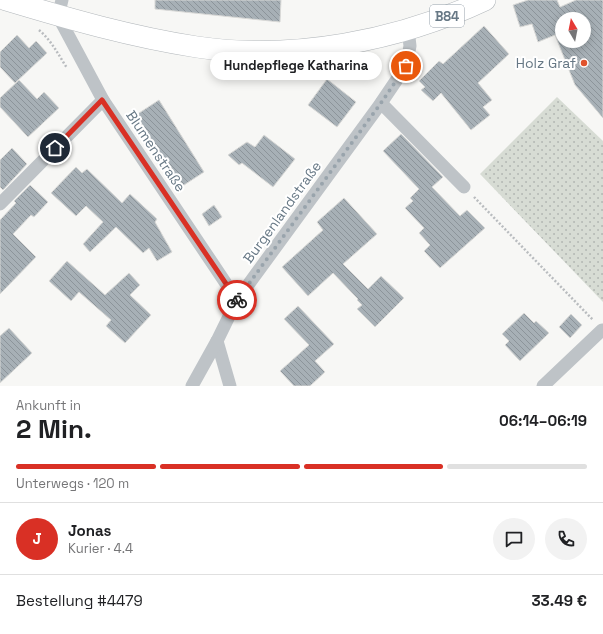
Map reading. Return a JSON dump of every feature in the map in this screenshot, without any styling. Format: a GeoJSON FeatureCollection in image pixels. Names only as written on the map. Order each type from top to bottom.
{"type":"FeatureCollection","features":[{"type":"Feature","properties":{"kind":"main road","name":"B84"},"geometry":{"type":"LineString","coordinates":[[6,0],[60,8],[136,36],[198,47],[255,51],[308,48],[362,41],[408,29],[448,16],[485,0]]}},
{"type":"Feature","properties":{"kind":"street","name":"Blumenstraße"},"geometry":{"type":"LineString","coordinates":[[60,8],[102,100],[237,300]]}},
{"type":"Feature","properties":{"kind":"street","name":"Burgenlandstraße"},"geometry":{"type":"LineString","coordinates":[[192,386],[217,341],[237,300],[381,103],[406,66],[410,46],[408,29]]}},
{"type":"Feature","properties":{"kind":"street"},"geometry":{"type":"LineString","coordinates":[[0,204],[102,100]]}},
{"type":"Feature","properties":{"kind":"street"},"geometry":{"type":"LineString","coordinates":[[381,103],[464,186]]}},
{"type":"Feature","properties":{"kind":"street"},"geometry":{"type":"LineString","coordinates":[[543,386],[602,330]]}},
{"type":"Feature","properties":{"kind":"street"},"geometry":{"type":"LineString","coordinates":[[217,341],[230,386]]}},
{"type":"Feature","properties":{"kind":"path"},"geometry":{"type":"LineString","coordinates":[[34,28],[45,35],[70,73]]}},
{"type":"Feature","properties":{"kind":"path"},"geometry":{"type":"LineString","coordinates":[[464,186],[602,330]]}},
{"type":"Feature","properties":{"kind":"shaded area"},"geometry":{"type":"Polygon","coordinates":[[[557,97],[603,141],[603,302],[480,174],[557,97]]]}},
{"type":"Feature","properties":{"kind":"building"},"geometry":{"type":"Polygon","coordinates":[[[155,0],[281,0],[280,22],[155,9],[155,0]]]}},
{"type":"Feature","properties":{"kind":"building","name":"Holz Graf"},"geometry":{"type":"Polygon","coordinates":[[[528,0],[557,0],[560,7],[576,0],[603,0],[603,118],[575,85],[560,48],[591,48],[591,12],[555,12],[555,35],[538,42],[532,24],[520,27],[513,5],[528,0]]]}},
{"type":"Feature","properties":{"kind":"building"},"geometry":{"type":"Polygon","coordinates":[[[484,26],[509,54],[478,83],[492,100],[483,107],[490,115],[471,130],[441,93],[433,101],[421,90],[425,87],[419,81],[439,61],[443,64],[484,26]]]}},
{"type":"Feature","properties":{"kind":"building"},"geometry":{"type":"Polygon","coordinates":[[[17,35],[29,48],[36,41],[47,53],[15,83],[0,67],[0,52],[17,35]]]}},
{"type":"Feature","properties":{"kind":"building"},"geometry":{"type":"Polygon","coordinates":[[[327,79],[356,102],[337,127],[308,105],[327,79]]]}},
{"type":"Feature","properties":{"kind":"building"},"geometry":{"type":"Polygon","coordinates":[[[19,80],[37,99],[44,92],[59,108],[28,137],[0,107],[0,98],[19,80]]]}},
{"type":"Feature","properties":{"kind":"building"},"geometry":{"type":"Polygon","coordinates":[[[159,100],[204,172],[181,187],[136,115],[159,100]]]}},
{"type":"Feature","properties":{"kind":"building"},"geometry":{"type":"Polygon","coordinates":[[[401,134],[443,177],[432,187],[460,216],[467,210],[485,228],[440,268],[424,251],[430,245],[419,233],[424,228],[405,208],[413,201],[410,198],[419,189],[383,151],[401,134]]]}},
{"type":"Feature","properties":{"kind":"building"},"geometry":{"type":"Polygon","coordinates":[[[264,135],[295,159],[273,187],[242,163],[239,165],[228,155],[247,142],[255,147],[264,135]]]}},
{"type":"Feature","properties":{"kind":"building"},"geometry":{"type":"Polygon","coordinates":[[[12,148],[27,164],[3,190],[0,187],[0,160],[12,148]]]}},
{"type":"Feature","properties":{"kind":"building"},"geometry":{"type":"Polygon","coordinates":[[[76,167],[82,173],[87,169],[122,203],[130,194],[157,219],[155,222],[172,252],[157,261],[149,248],[143,253],[116,227],[90,252],[83,244],[103,222],[86,206],[76,216],[51,193],[76,167]]]}},
{"type":"Feature","properties":{"kind":"building"},"geometry":{"type":"Polygon","coordinates":[[[30,185],[48,202],[34,217],[31,215],[13,234],[36,257],[0,294],[0,220],[16,203],[14,201],[30,185]]]}},
{"type":"Feature","properties":{"kind":"building"},"geometry":{"type":"Polygon","coordinates":[[[344,198],[377,234],[343,264],[368,289],[381,276],[404,298],[375,327],[357,309],[362,305],[357,300],[358,299],[333,273],[308,296],[282,267],[323,230],[317,222],[344,198]]]}},
{"type":"Feature","properties":{"kind":"building"},"geometry":{"type":"Polygon","coordinates":[[[214,205],[222,217],[209,226],[202,214],[214,205]]]}},
{"type":"Feature","properties":{"kind":"building"},"geometry":{"type":"Polygon","coordinates":[[[67,261],[105,295],[129,273],[140,285],[130,295],[151,315],[125,343],[106,326],[111,320],[79,292],[71,301],[49,281],[67,261]]]}},
{"type":"Feature","properties":{"kind":"building"},"geometry":{"type":"Polygon","coordinates":[[[298,306],[334,344],[315,361],[325,372],[310,386],[294,386],[280,371],[309,345],[284,319],[298,306]]]}},
{"type":"Feature","properties":{"kind":"building"},"geometry":{"type":"Polygon","coordinates":[[[524,313],[534,323],[536,321],[549,333],[520,361],[505,345],[509,341],[502,334],[524,313]]]}},
{"type":"Feature","properties":{"kind":"building"},"geometry":{"type":"Polygon","coordinates":[[[571,314],[582,325],[570,338],[559,327],[571,314]]]}},
{"type":"Feature","properties":{"kind":"building"},"geometry":{"type":"Polygon","coordinates":[[[9,328],[32,353],[0,383],[0,336],[9,328]]]}},
{"type":"Feature","properties":{"kind":"way so far"},"geometry":{"type":"LineString","coordinates":[[237,300],[381,103],[406,66]]}},
{"type":"Feature","properties":{"kind":"place","name":"Holz Graf"},"geometry":{"type":"Point","coordinates":[584,63]}},
{"type":"Feature","properties":{"kind":"place","name":"Hundepflege Katharina"},"geometry":{"type":"Point","coordinates":[406,66]}},
{"type":"Feature","properties":{"kind":"route"},"geometry":{"type":"LineString","coordinates":[[55,148],[102,100],[237,300]]}}]}
